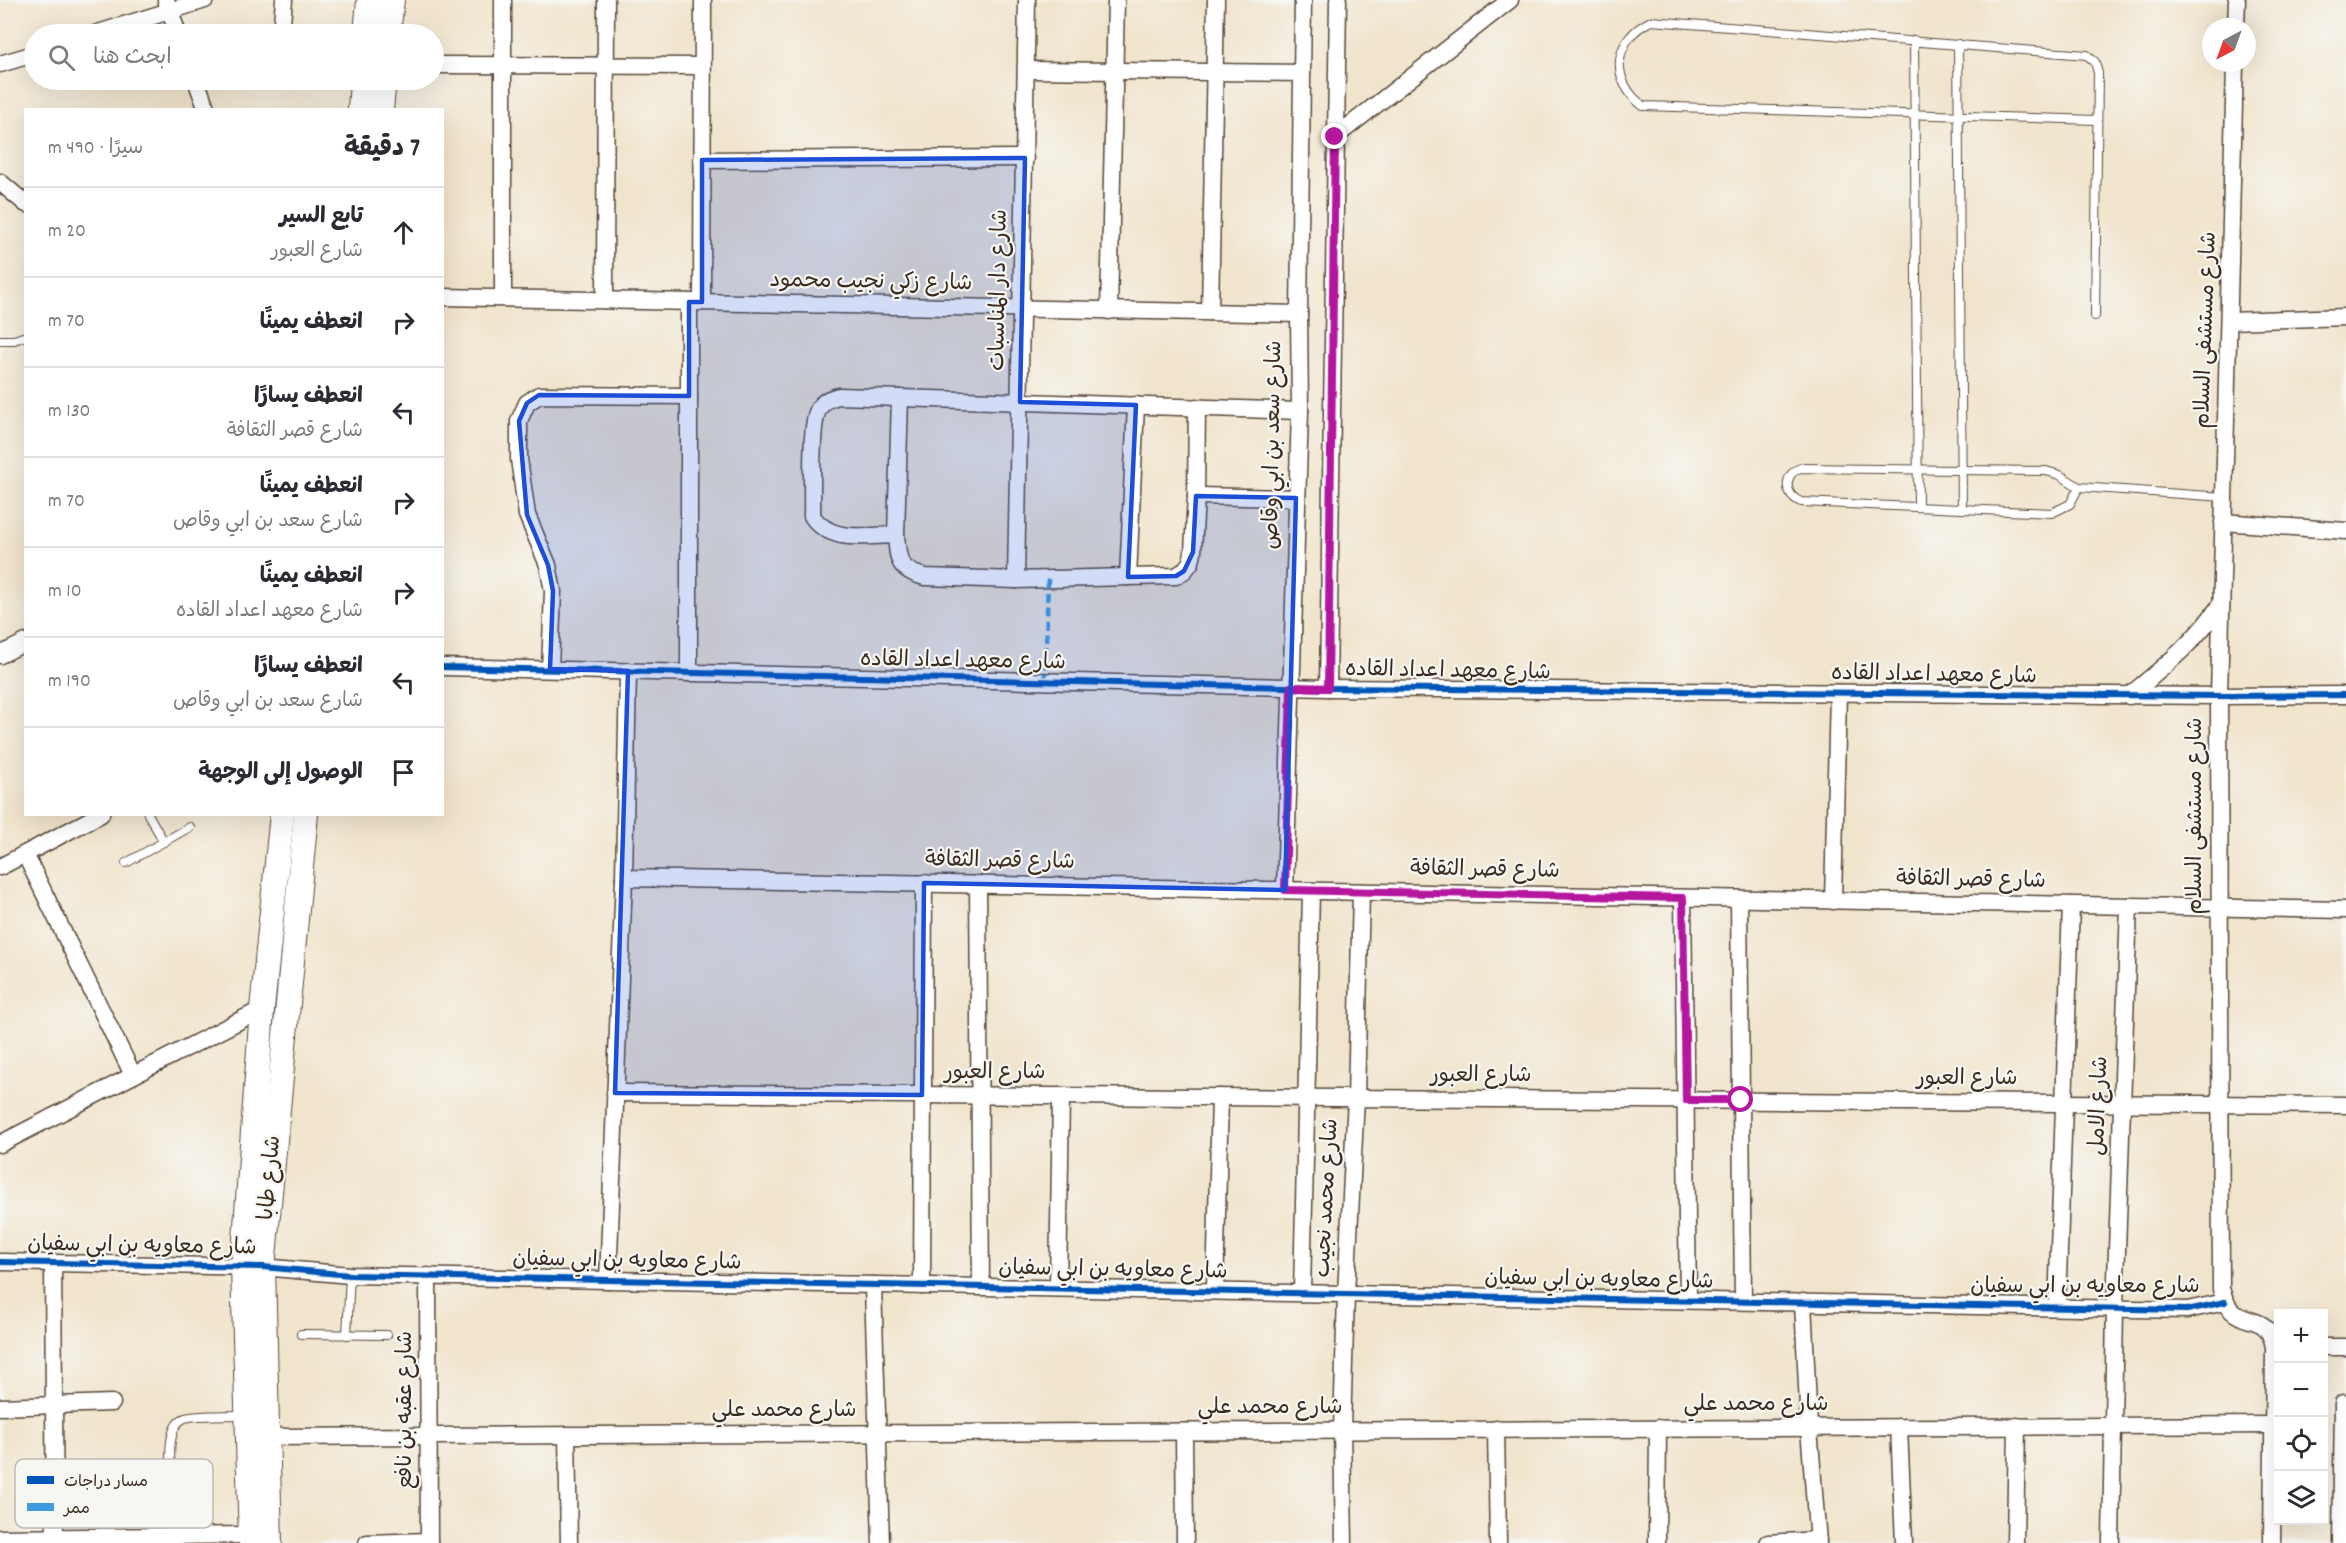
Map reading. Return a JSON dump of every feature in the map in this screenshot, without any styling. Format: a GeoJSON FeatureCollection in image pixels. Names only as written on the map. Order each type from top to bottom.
{"type":"FeatureCollection","features":[{"type":"Feature","properties":{"kind":"street"},"geometry":{"type":"LineString","coordinates":[[121,24],[168,6],[205,0]]}},
{"type":"Feature","properties":{"kind":"street"},"geometry":{"type":"LineString","coordinates":[[282,24],[284,0]]}},
{"type":"Feature","properties":{"kind":"street"},"geometry":{"type":"LineString","coordinates":[[367,24],[369,0]]}},
{"type":"Feature","properties":{"kind":"street"},"geometry":{"type":"LineString","coordinates":[[389,24],[392,0]]}},
{"type":"Feature","properties":{"kind":"street"},"geometry":{"type":"LineString","coordinates":[[503,0],[503,298]]}},
{"type":"Feature","properties":{"kind":"street"},"geometry":{"type":"LineString","coordinates":[[605,300],[606,0]]}},
{"type":"Feature","properties":{"kind":"street"},"geometry":{"type":"LineString","coordinates":[[688,673],[689,396],[702,160],[703,0]]}},
{"type":"Feature","properties":{"kind":"street","name":"شارع دار المناسبات"},"geometry":{"type":"LineString","coordinates":[[1017,580],[1028,0]]}},
{"type":"Feature","properties":{"kind":"street"},"geometry":{"type":"LineString","coordinates":[[1109,311],[1116,0]]}},
{"type":"Feature","properties":{"kind":"street"},"geometry":{"type":"LineString","coordinates":[[1210,312],[1216,0]]}},
{"type":"Feature","properties":{"kind":"street","name":"شارع سعد بن ابي وقاص"},"geometry":{"type":"LineString","coordinates":[[1285,890],[1300,411],[1303,0]]}},
{"type":"Feature","properties":{"kind":"street"},"geometry":{"type":"LineString","coordinates":[[1328,688],[1338,0]]}},
{"type":"Feature","properties":{"kind":"street"},"geometry":{"type":"LineString","coordinates":[[1335,137],[1510,0]]}},
{"type":"Feature","properties":{"kind":"street"},"geometry":{"type":"LineString","coordinates":[[2236,0],[2236,18]]}},
{"type":"Feature","properties":{"kind":"street"},"geometry":{"type":"LineString","coordinates":[[168,6],[174,24]]}},
{"type":"Feature","properties":{"kind":"street"},"geometry":{"type":"LineString","coordinates":[[0,64],[24,57]]}},
{"type":"Feature","properties":{"kind":"street"},"geometry":{"type":"LineString","coordinates":[[444,66],[702,66]]}},
{"type":"Feature","properties":{"kind":"street"},"geometry":{"type":"LineString","coordinates":[[1026,69],[1302,73]]}},
{"type":"Feature","properties":{"kind":"street","name":"شارع مستشفى السلام"},"geometry":{"type":"LineString","coordinates":[[2225,1302],[2221,1289],[2219,1104],[2219,696],[2235,72]]}},
{"type":"Feature","properties":{"kind":"street"},"geometry":{"type":"LineString","coordinates":[[200,90],[206,108]]}},
{"type":"Feature","properties":{"kind":"street"},"geometry":{"type":"LineString","coordinates":[[360,108],[361,90]]}},
{"type":"Feature","properties":{"kind":"street"},"geometry":{"type":"LineString","coordinates":[[381,108],[383,90]]}},
{"type":"Feature","properties":{"kind":"street"},"geometry":{"type":"LineString","coordinates":[[702,160],[1024,158]]}},
{"type":"Feature","properties":{"kind":"street"},"geometry":{"type":"LineString","coordinates":[[0,183],[24,202]]}},
{"type":"Feature","properties":{"kind":"street","name":"شارع زكي نجيب محمود"},"geometry":{"type":"LineString","coordinates":[[444,297],[1299,314]]}},
{"type":"Feature","properties":{"kind":"street"},"geometry":{"type":"LineString","coordinates":[[2230,321],[2346,317]]}},
{"type":"Feature","properties":{"kind":"street"},"geometry":{"type":"LineString","coordinates":[[550,669],[553,591],[548,565],[527,515],[519,459],[519,421],[522,411],[527,403],[539,395],[689,396]]}},
{"type":"Feature","properties":{"kind":"street"},"geometry":{"type":"LineString","coordinates":[[896,535],[839,535],[828,532],[818,525],[812,516],[815,419],[822,403],[839,396],[1300,411]]}},
{"type":"Feature","properties":{"kind":"street"},"geometry":{"type":"LineString","coordinates":[[900,398],[896,535],[897,556],[901,564],[912,573],[925,576],[1017,580],[1176,576],[1184,571],[1191,562],[1193,552],[1197,407]]}},
{"type":"Feature","properties":{"kind":"street"},"geometry":{"type":"LineString","coordinates":[[1128,577],[1136,405]]}},
{"type":"Feature","properties":{"kind":"street"},"geometry":{"type":"LineString","coordinates":[[1196,496],[1296,498]]}},
{"type":"Feature","properties":{"kind":"street"},"geometry":{"type":"LineString","coordinates":[[2223,522],[2346,531]]}},
{"type":"Feature","properties":{"kind":"street"},"geometry":{"type":"LineString","coordinates":[[2130,696],[2182,653],[2222,603]]}},
{"type":"Feature","properties":{"kind":"street"},"geometry":{"type":"LineString","coordinates":[[0,655],[24,643]]}},
{"type":"Feature","properties":{"kind":"street","name":"شارع معهد اعداد القاده"},"geometry":{"type":"LineString","coordinates":[[444,667],[1328,688],[2130,696],[2346,695]]}},
{"type":"Feature","properties":{"kind":"street"},"geometry":{"type":"LineString","coordinates":[[608,1280],[624,878],[628,671]]}},
{"type":"Feature","properties":{"kind":"street"},"geometry":{"type":"LineString","coordinates":[[1833,900],[1838,693]]}},
{"type":"Feature","properties":{"kind":"street"},"geometry":{"type":"LineString","coordinates":[[0,867],[97,816]]}},
{"type":"Feature","properties":{"kind":"street","name":"شارع طابا"},"geometry":{"type":"LineString","coordinates":[[257,1540],[247,1414],[262,1009],[282,816]]}},
{"type":"Feature","properties":{"kind":"street","name":"شارع طابا"},"geometry":{"type":"LineString","coordinates":[[257,1540],[268,1437],[253,1267],[306,816]]}},
{"type":"Feature","properties":{"kind":"street"},"geometry":{"type":"LineString","coordinates":[[25,854],[133,1075]]}},
{"type":"Feature","properties":{"kind":"street","name":"شارع قصر الثقافة"},"geometry":{"type":"LineString","coordinates":[[624,878],[2346,910]]}},
{"type":"Feature","properties":{"kind":"street"},"geometry":{"type":"LineString","coordinates":[[922,1286],[924,884]]}},
{"type":"Feature","properties":{"kind":"street"},"geometry":{"type":"LineString","coordinates":[[978,884],[981,1287]]}},
{"type":"Feature","properties":{"kind":"street","name":"شارع محمد نجيب"},"geometry":{"type":"LineString","coordinates":[[1302,1293],[1311,891]]}},
{"type":"Feature","properties":{"kind":"street","name":"شارع محمد نجيب"},"geometry":{"type":"LineString","coordinates":[[1344,1543],[1342,1430],[1356,1098],[1361,892]]}},
{"type":"Feature","properties":{"kind":"street"},"geometry":{"type":"LineString","coordinates":[[1683,898],[1688,1300]]}},
{"type":"Feature","properties":{"kind":"street"},"geometry":{"type":"LineString","coordinates":[[1739,899],[1743,1301]]}},
{"type":"Feature","properties":{"kind":"street","name":"شارع الامل"},"geometry":{"type":"LineString","coordinates":[[2057,1307],[2071,905]]}},
{"type":"Feature","properties":{"kind":"street","name":"شارع الامل"},"geometry":{"type":"LineString","coordinates":[[2111,1543],[2115,1308],[2129,906]]}},
{"type":"Feature","properties":{"kind":"street"},"geometry":{"type":"LineString","coordinates":[[0,1144],[262,1009]]}},
{"type":"Feature","properties":{"kind":"street","name":"شارع العبور"},"geometry":{"type":"LineString","coordinates":[[615,1093],[2346,1105]]}},
{"type":"Feature","properties":{"kind":"street"},"geometry":{"type":"LineString","coordinates":[[1058,1288],[1061,1096]]}},
{"type":"Feature","properties":{"kind":"street"},"geometry":{"type":"LineString","coordinates":[[1215,1291],[1220,1097]]}},
{"type":"Feature","properties":{"kind":"street","name":"شارع معاويه بن ابي سفيان"},"geometry":{"type":"LineString","coordinates":[[0,1262],[253,1267],[350,1275],[2187,1310],[2225,1302]]}},
{"type":"Feature","properties":{"kind":"street"},"geometry":{"type":"LineString","coordinates":[[53,1263],[54,1459]]}},
{"type":"Feature","properties":{"kind":"street","name":"شارع عقبه بن نافع"},"geometry":{"type":"LineString","coordinates":[[428,1276],[429,1542]]}},
{"type":"Feature","properties":{"kind":"street"},"geometry":{"type":"LineString","coordinates":[[873,1285],[881,1543]]}},
{"type":"Feature","properties":{"kind":"street"},"geometry":{"type":"LineString","coordinates":[[1768,1543],[1818,1542],[1809,1428],[1803,1302]]}},
{"type":"Feature","properties":{"kind":"street"},"geometry":{"type":"LineString","coordinates":[[2225,1302],[2232,1311],[2264,1325],[2274,1341]]}},
{"type":"Feature","properties":{"kind":"street"},"geometry":{"type":"LineString","coordinates":[[2328,1347],[2346,1347]]}},
{"type":"Feature","properties":{"kind":"street"},"geometry":{"type":"LineString","coordinates":[[2272,1543],[2272,1425],[2275,1363]]}},
{"type":"Feature","properties":{"kind":"street"},"geometry":{"type":"LineString","coordinates":[[0,1407],[112,1402]]}},
{"type":"Feature","properties":{"kind":"street"},"geometry":{"type":"LineString","coordinates":[[2341,1543],[2343,1403]]}},
{"type":"Feature","properties":{"kind":"street","name":"شارع محمد علي"},"geometry":{"type":"LineString","coordinates":[[268,1437],[2272,1425]]}},
{"type":"Feature","properties":{"kind":"street"},"geometry":{"type":"LineString","coordinates":[[2015,1543],[2017,1426]]}},
{"type":"Feature","properties":{"kind":"street"},"geometry":{"type":"LineString","coordinates":[[1899,1427],[1904,1543]]}},
{"type":"Feature","properties":{"kind":"street"},"geometry":{"type":"LineString","coordinates":[[1657,1543],[1658,1428]]}},
{"type":"Feature","properties":{"kind":"street"},"geometry":{"type":"LineString","coordinates":[[1496,1429],[1498,1543]]}},
{"type":"Feature","properties":{"kind":"street"},"geometry":{"type":"LineString","coordinates":[[1184,1431],[1185,1543]]}},
{"type":"Feature","properties":{"kind":"street"},"geometry":{"type":"LineString","coordinates":[[567,1436],[569,1543]]}},
{"type":"Feature","properties":{"kind":"street"},"geometry":{"type":"LineString","coordinates":[[0,1538],[257,1540]]}},
{"type":"Feature","properties":{"kind":"street"},"geometry":{"type":"LineString","coordinates":[[366,1543],[429,1542]]}},
{"type":"Feature","properties":{"kind":"lane"},"geometry":{"type":"LineString","coordinates":[[2095,316],[2097,120],[2097,67],[2087,54],[1651,21],[1633,32],[1626,41],[1620,61],[1620,71],[1628,91],[1643,105],[2097,120]]}},
{"type":"Feature","properties":{"kind":"lane"},"geometry":{"type":"LineString","coordinates":[[1914,40],[1918,507]]}},
{"type":"Feature","properties":{"kind":"lane"},"geometry":{"type":"LineString","coordinates":[[1958,44],[1962,509]]}},
{"type":"Feature","properties":{"kind":"lane"},"geometry":{"type":"LineString","coordinates":[[0,340],[14,340],[24,337]]}},
{"type":"Feature","properties":{"kind":"lane"},"geometry":{"type":"LineString","coordinates":[[2079,487],[2070,504],[2052,513],[1801,502],[1791,496],[1787,485],[1791,474],[1800,468],[2046,471],[2070,480],[2079,487],[2224,497]]}},
{"type":"Feature","properties":{"kind":"lane"},"geometry":{"type":"LineString","coordinates":[[149,816],[164,842]]}},
{"type":"Feature","properties":{"kind":"lane"},"geometry":{"type":"LineString","coordinates":[[126,863],[190,827]]}},
{"type":"Feature","properties":{"kind":"lane"},"geometry":{"type":"LineString","coordinates":[[347,1335],[350,1275]]}},
{"type":"Feature","properties":{"kind":"lane"},"geometry":{"type":"LineString","coordinates":[[302,1334],[387,1335]]}},
{"type":"Feature","properties":{"kind":"lane"},"geometry":{"type":"LineString","coordinates":[[171,1459],[170,1438],[175,1426],[184,1418],[247,1414]]}},
{"type":"Feature","properties":{"kind":"highlighted area"},"geometry":{"type":"Polygon","coordinates":[[[1025,158],[1020,402],[1136,405],[1128,577],[1176,576],[1184,571],[1193,552],[1196,496],[1296,498],[1285,890],[924,883],[922,1095],[615,1093],[628,671],[550,669],[553,591],[548,565],[527,515],[519,421],[527,403],[539,395],[689,396],[689,302],[702,302],[702,160],[1025,158]]]}},
{"type":"Feature","properties":{"kind":"marked path"},"geometry":{"type":"LineString","coordinates":[[1045,682],[1048,579]]}},
{"type":"Feature","properties":{"kind":"cycle path"},"geometry":{"type":"LineString","coordinates":[[444,667],[1328,688],[2219,696],[2346,695]]}},
{"type":"Feature","properties":{"kind":"cycle path"},"geometry":{"type":"LineString","coordinates":[[0,1262],[263,1267],[350,1275],[2187,1310],[2225,1302]]}},
{"type":"Feature","properties":{"kind":"route"},"geometry":{"type":"LineString","coordinates":[[1335,137],[1328,688],[1291,687],[1285,890],[1683,898],[1686,1100],[1741,1100]]}}]}
